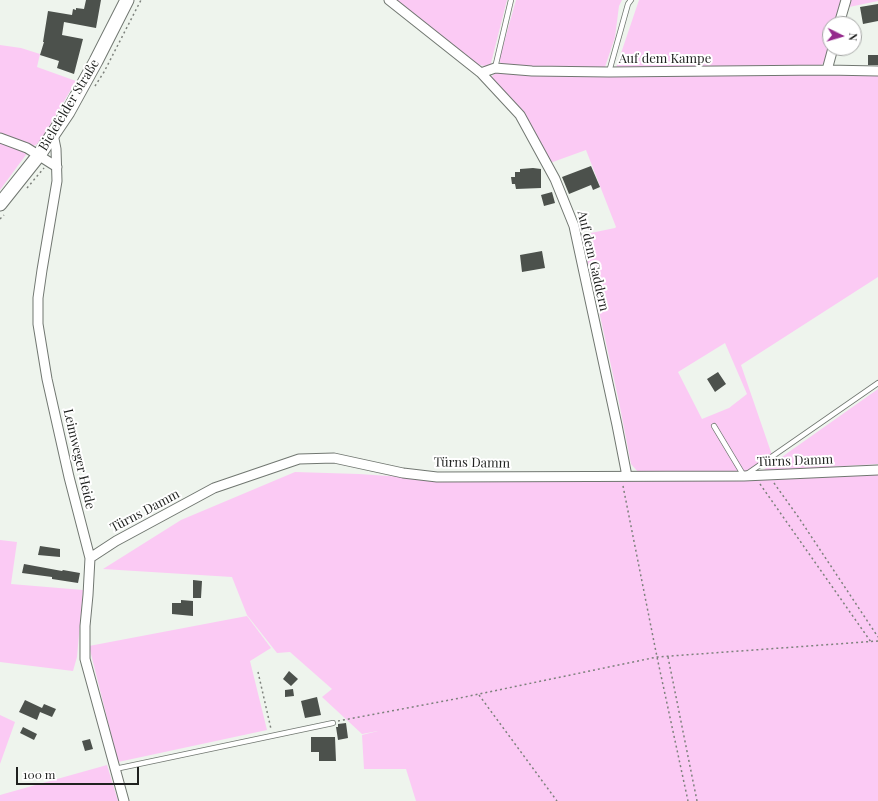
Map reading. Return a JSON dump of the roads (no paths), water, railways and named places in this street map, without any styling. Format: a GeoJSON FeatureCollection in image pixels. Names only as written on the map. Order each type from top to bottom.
{"type":"FeatureCollection","features":[{"type":"Feature","properties":{"kind":"main road","name":"Bielefelder Straße"},"geometry":{"type":"LineString","coordinates":[[0,204],[39,155],[68,112],[127,0]]}},
{"type":"Feature","properties":{"kind":"street","name":"Auf dem Gaddern"},"geometry":{"type":"LineString","coordinates":[[389,0],[480,73],[520,115],[555,179],[574,226],[626,471],[623,476]]}},
{"type":"Feature","properties":{"kind":"street"},"geometry":{"type":"LineString","coordinates":[[841,16],[846,0]]}},
{"type":"Feature","properties":{"kind":"street"},"geometry":{"type":"LineString","coordinates":[[827,70],[831,56]]}},
{"type":"Feature","properties":{"kind":"street","name":"Auf dem Kampe"},"geometry":{"type":"LineString","coordinates":[[480,73],[495,68],[532,71],[609,72],[878,70]]}},
{"type":"Feature","properties":{"kind":"street","name":"Leimweger Heide"},"geometry":{"type":"LineString","coordinates":[[53,134],[56,149],[55,196],[38,298],[38,324],[50,394],[69,477],[90,558],[85,626],[85,659],[124,801]]}},
{"type":"Feature","properties":{"kind":"street"},"geometry":{"type":"LineString","coordinates":[[0,138],[27,148],[56,167]]}},
{"type":"Feature","properties":{"kind":"street","name":"Türns Damm"},"geometry":{"type":"LineString","coordinates":[[90,558],[116,541],[214,488],[299,459],[334,458],[403,473],[437,477],[754,476],[878,470]]}},
{"type":"Feature","properties":{"kind":"lane"},"geometry":{"type":"LineString","coordinates":[[495,68],[512,0]]}},
{"type":"Feature","properties":{"kind":"lane"},"geometry":{"type":"LineString","coordinates":[[609,72],[628,4],[631,0]]}},
{"type":"Feature","properties":{"kind":"lane"},"geometry":{"type":"LineString","coordinates":[[714,426],[744,476],[878,383]]}},
{"type":"Feature","properties":{"kind":"lane"},"geometry":{"type":"LineString","coordinates":[[115,768],[333,723]]}}]}
